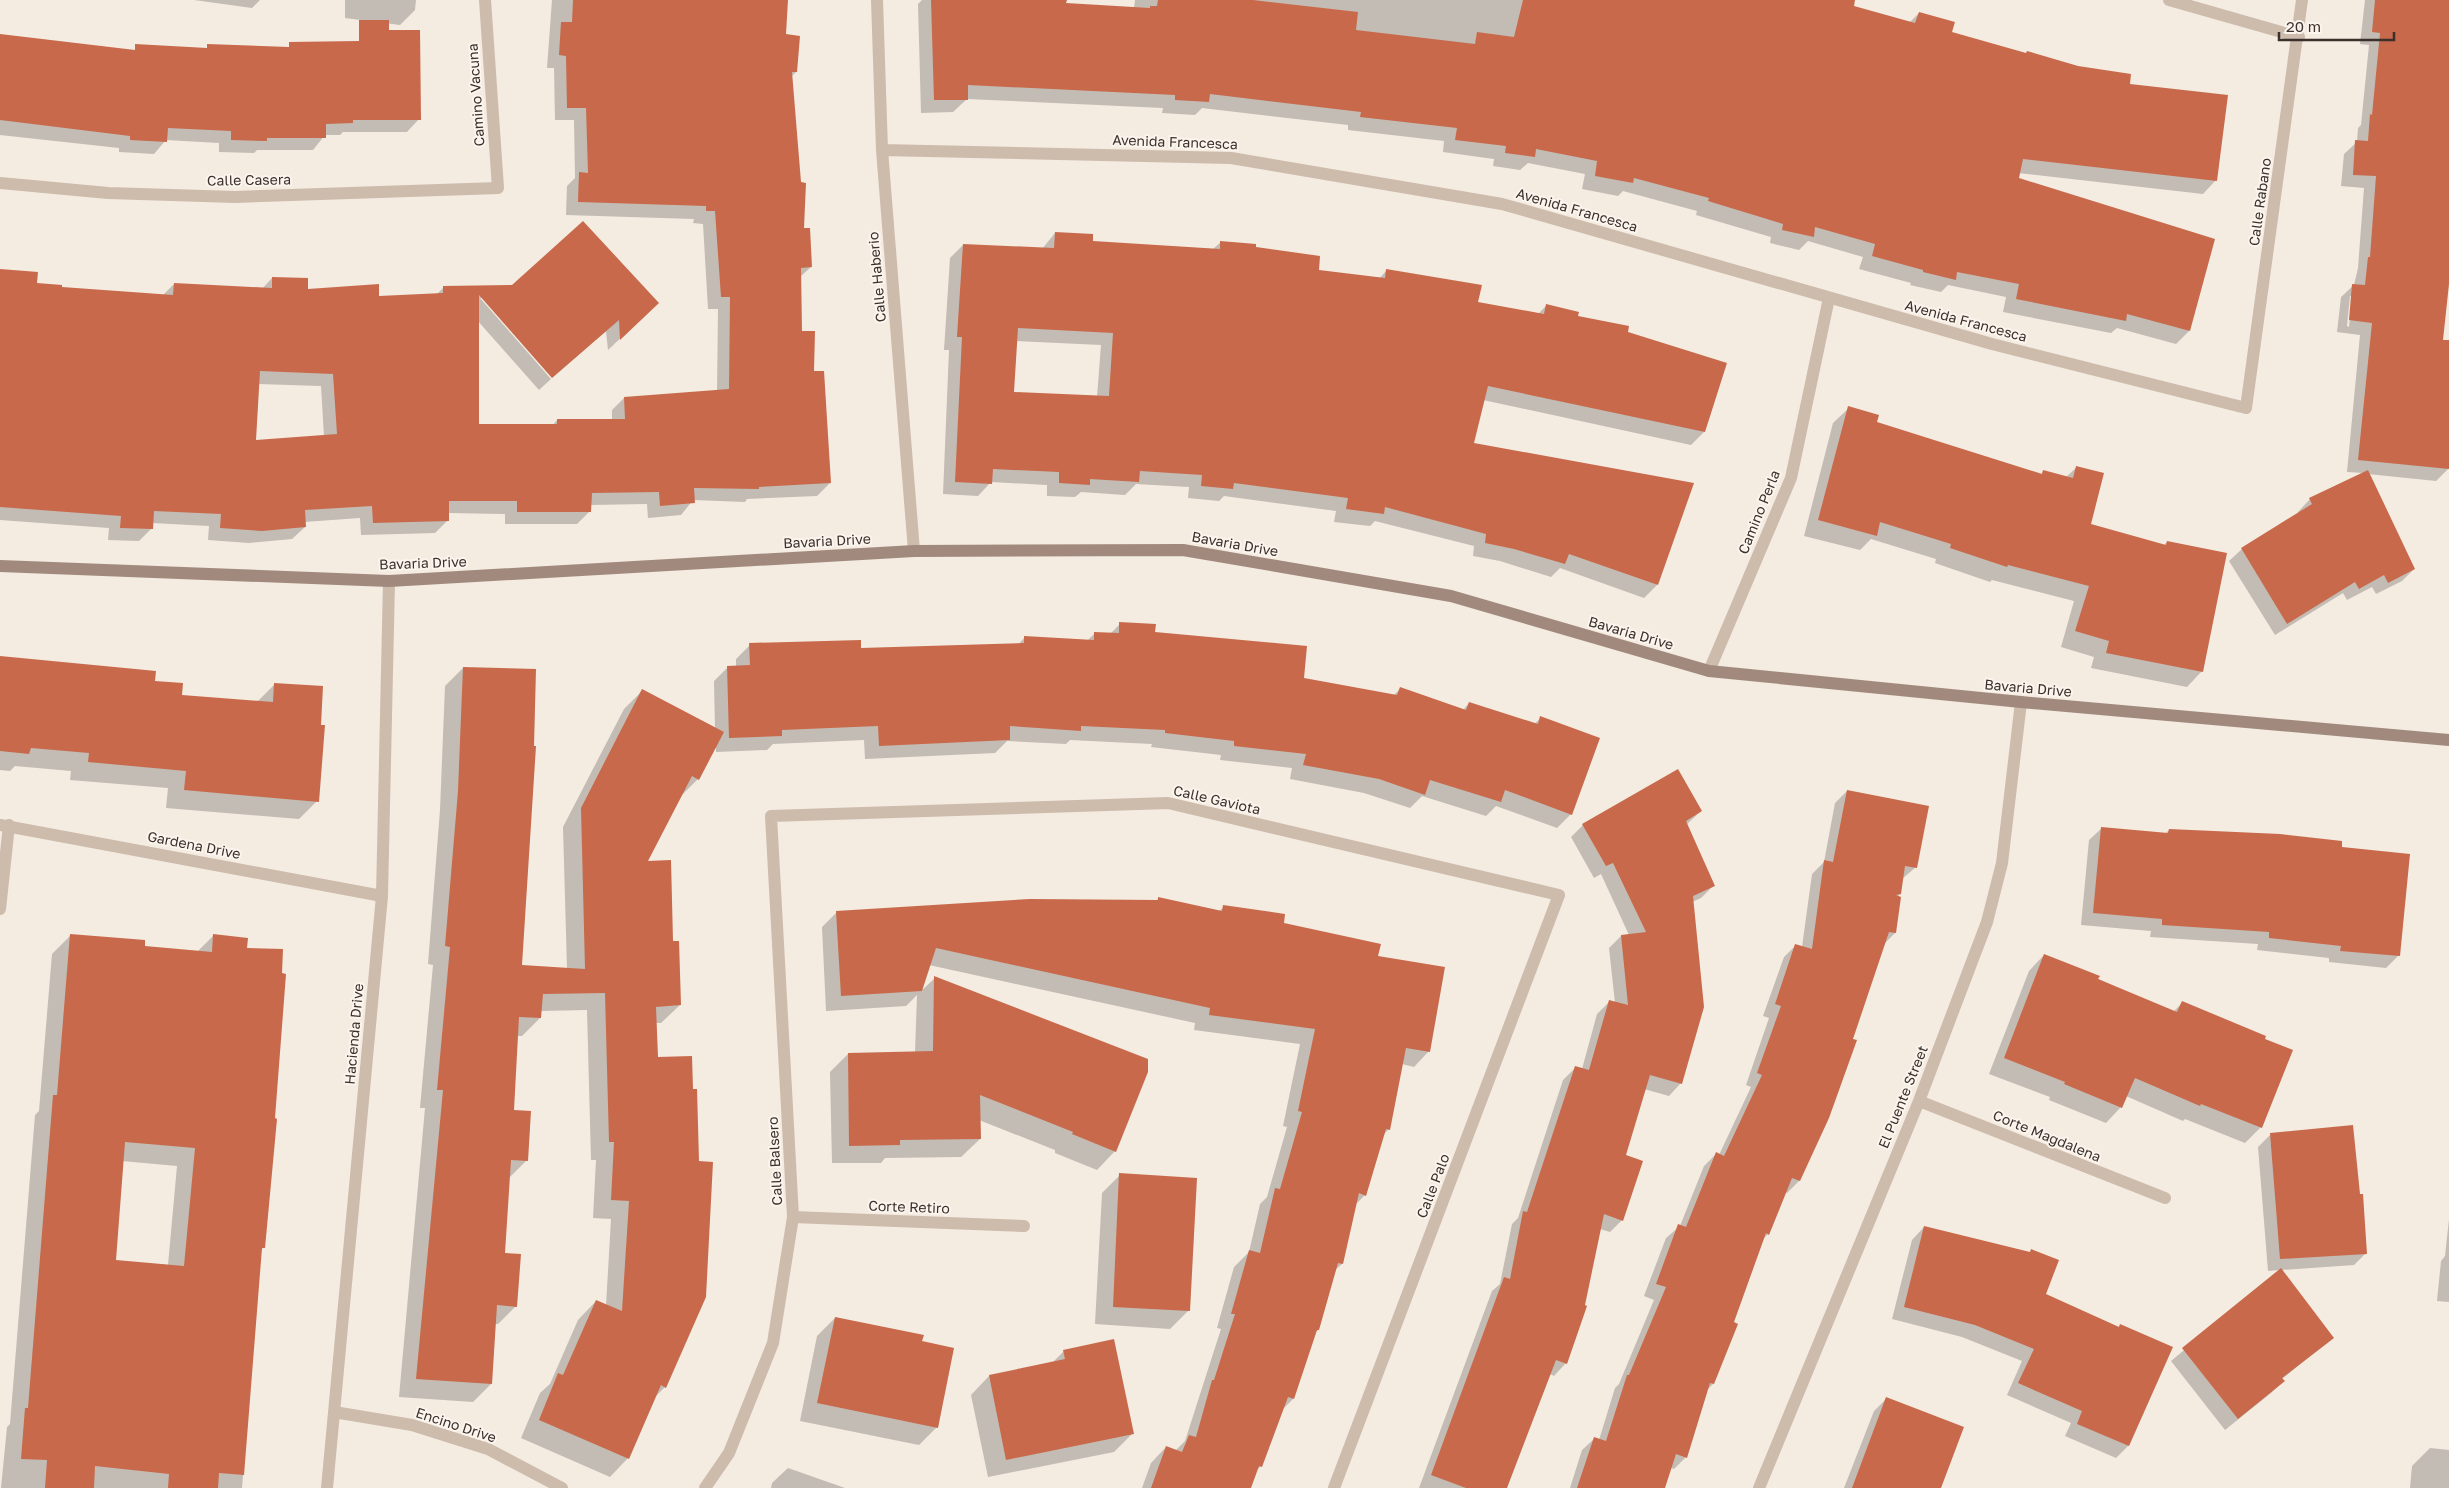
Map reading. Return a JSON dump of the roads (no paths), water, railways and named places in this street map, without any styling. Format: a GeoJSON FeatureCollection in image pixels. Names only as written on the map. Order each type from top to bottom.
{"type":"FeatureCollection","features":[{"type":"Feature","properties":{"kind":"street","name":"Camino Vacuna"},"geometry":{"type":"LineString","coordinates":[[485,0],[498,188]]}},
{"type":"Feature","properties":{"kind":"street","name":"Calle Haberio"},"geometry":{"type":"LineString","coordinates":[[877,0],[882,150],[914,551]]}},
{"type":"Feature","properties":{"kind":"street"},"geometry":{"type":"LineString","coordinates":[[2169,0],[2299,37]]}},
{"type":"Feature","properties":{"kind":"street","name":"Calle Rabano"},"geometry":{"type":"LineString","coordinates":[[2246,408],[2299,37],[2302,0]]}},
{"type":"Feature","properties":{"kind":"street","name":"Avenida Francesca"},"geometry":{"type":"LineString","coordinates":[[882,150],[1231,158],[1502,204],[1992,344],[2246,408]]}},
{"type":"Feature","properties":{"kind":"street","name":"Calle Casera"},"geometry":{"type":"LineString","coordinates":[[0,183],[108,193],[235,197],[498,188]]}},
{"type":"Feature","properties":{"kind":"street","name":"Camino Perla"},"geometry":{"type":"LineString","coordinates":[[1709,671],[1791,478],[1829,298]]}},
{"type":"Feature","properties":{"kind":"street","name":"Bavaria Drive"},"geometry":{"type":"LineString","coordinates":[[0,566],[389,581],[914,551],[1183,550],[1451,596],[1709,671],[2021,702],[2449,740]]}},
{"type":"Feature","properties":{"kind":"street","name":"Hacienda Drive"},"geometry":{"type":"LineString","coordinates":[[327,1488],[382,896],[389,581]]}},
{"type":"Feature","properties":{"kind":"street","name":"El Puente Street"},"geometry":{"type":"LineString","coordinates":[[1760,1488],[1918,1101],[1987,922],[2002,864],[2021,702]]}},
{"type":"Feature","properties":{"kind":"street","name":"Calle Gaviota"},"geometry":{"type":"LineString","coordinates":[[771,816],[1168,804],[1559,895]]}},
{"type":"Feature","properties":{"kind":"street","name":"Calle Balsero"},"geometry":{"type":"LineString","coordinates":[[705,1488],[729,1453],[773,1343],[793,1217],[771,816]]}},
{"type":"Feature","properties":{"kind":"street"},"geometry":{"type":"LineString","coordinates":[[0,908],[4,825]]}},
{"type":"Feature","properties":{"kind":"street","name":"Gardena Drive"},"geometry":{"type":"LineString","coordinates":[[4,825],[382,896]]}},
{"type":"Feature","properties":{"kind":"street","name":"Calle Palo"},"geometry":{"type":"LineString","coordinates":[[1334,1488],[1559,895]]}},
{"type":"Feature","properties":{"kind":"street","name":"Corte Magdalena"},"geometry":{"type":"LineString","coordinates":[[1918,1101],[2165,1198]]}},
{"type":"Feature","properties":{"kind":"street","name":"Corte Retiro"},"geometry":{"type":"LineString","coordinates":[[793,1217],[1024,1226]]}},
{"type":"Feature","properties":{"kind":"street","name":"Encino Drive"},"geometry":{"type":"LineString","coordinates":[[334,1412],[412,1425],[488,1450],[562,1488]]}}]}
